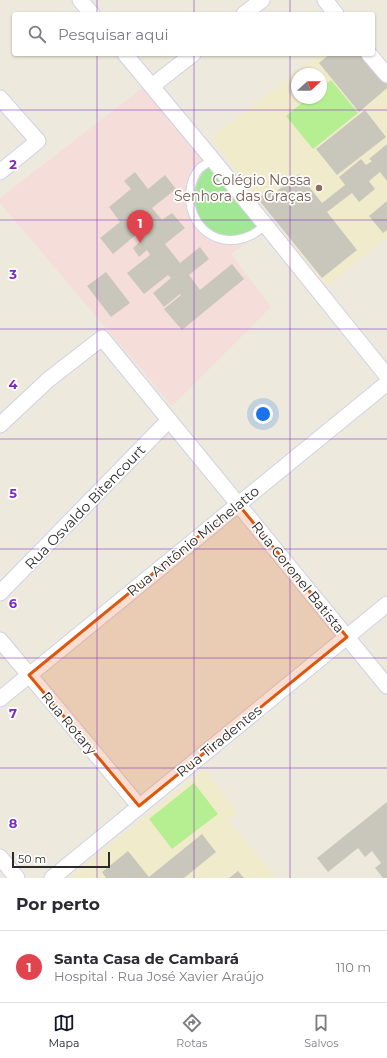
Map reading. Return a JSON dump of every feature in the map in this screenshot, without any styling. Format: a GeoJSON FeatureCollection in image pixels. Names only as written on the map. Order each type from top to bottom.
{"type":"FeatureCollection","features":[{"type":"Feature","properties":{"kind":"street"},"geometry":{"type":"LineString","coordinates":[[80,0],[90,12]]}},
{"type":"Feature","properties":{"kind":"street"},"geometry":{"type":"LineString","coordinates":[[247,12],[262,0]]}},
{"type":"Feature","properties":{"kind":"street"},"geometry":{"type":"LineString","coordinates":[[325,0],[334,12]]}},
{"type":"Feature","properties":{"kind":"street"},"geometry":{"type":"LineString","coordinates":[[127,56],[213,160],[387,376]]}},
{"type":"Feature","properties":{"kind":"street"},"geometry":{"type":"LineString","coordinates":[[152,86],[190,56]]}},
{"type":"Feature","properties":{"kind":"street"},"geometry":{"type":"LineString","coordinates":[[371,56],[387,75]]}},
{"type":"Feature","properties":{"kind":"street"},"geometry":{"type":"LineString","coordinates":[[0,98],[38,141],[0,172]]}},
{"type":"Feature","properties":{"kind":"street","name":"Rua Coronel Batista"},"geometry":{"type":"LineString","coordinates":[[0,425],[48,380],[102,338],[387,686]]}},
{"type":"Feature","properties":{"kind":"street","name":"Rua Antônio Michelatto"},"geometry":{"type":"LineString","coordinates":[[0,699],[387,383]]}},
{"type":"Feature","properties":{"kind":"street","name":"Rua Osvaldo Bitencourt"},"geometry":{"type":"LineString","coordinates":[[0,593],[169,420]]}},
{"type":"Feature","properties":{"kind":"street","name":"Rua Tiradentes"},"geometry":{"type":"LineString","coordinates":[[52,878],[387,604]]}},
{"type":"Feature","properties":{"kind":"street","name":"Rua Rotary"},"geometry":{"type":"LineString","coordinates":[[0,640],[139,806]]}},
{"type":"Feature","properties":{"kind":"street"},"geometry":{"type":"LineString","coordinates":[[0,857],[17,878]]}},
{"type":"Feature","properties":{"kind":"lane"},"geometry":{"type":"LineString","coordinates":[[213,160],[200,168],[191,182],[189,203],[196,222],[211,236],[223,240],[250,236],[265,226]]}},
{"type":"Feature","properties":{"kind":"highlighted area"},"geometry":{"type":"Polygon","coordinates":[[[238,504],[347,637],[139,806],[29,675],[238,504]]]}},
{"type":"Feature","properties":{"kind":"shaded area","name":"Colégio Nossa Senhora das Graças"},"geometry":{"type":"Polygon","coordinates":[[[316,56],[367,56],[387,82],[387,238],[326,286],[211,138],[291,76],[291,104],[327,104],[327,68],[301,68],[316,56]]]}},
{"type":"Feature","properties":{"kind":"shaded area"},"geometry":{"type":"Polygon","coordinates":[[[145,86],[263,231],[231,254],[271,307],[172,406],[0,203],[0,198],[145,86]]]}},
{"type":"Feature","properties":{"kind":"shaded area"},"geometry":{"type":"Polygon","coordinates":[[[204,769],[237,812],[228,820],[277,878],[69,878],[204,769]]]}},
{"type":"Feature","properties":{"kind":"green space"},"geometry":{"type":"Polygon","coordinates":[[[331,80],[358,113],[313,149],[286,116],[301,104],[327,104],[327,83],[331,80]]]}},
{"type":"Feature","properties":{"kind":"green space"},"geometry":{"type":"Polygon","coordinates":[[[213,162],[262,225],[250,234],[244,236],[220,235],[209,229],[201,220],[196,209],[195,197],[197,184],[203,172],[213,162]]]}},
{"type":"Feature","properties":{"kind":"green space"},"geometry":{"type":"Polygon","coordinates":[[[194,783],[218,814],[172,849],[149,819],[194,783]]]}},
{"type":"Feature","properties":{"kind":"building"},"geometry":{"type":"Polygon","coordinates":[[[328,56],[364,56],[387,84],[387,88],[359,112],[327,73],[327,68],[323,68],[319,63],[328,56]]]}},
{"type":"Feature","properties":{"kind":"building"},"geometry":{"type":"Polygon","coordinates":[[[365,110],[386,137],[337,175],[316,149],[365,110]]]}},
{"type":"Feature","properties":{"kind":"building"},"geometry":{"type":"Polygon","coordinates":[[[387,144],[387,181],[380,172],[369,181],[375,189],[359,202],[352,193],[327,212],[357,250],[322,278],[258,199],[270,190],[273,194],[299,174],[322,203],[345,185],[339,177],[361,159],[366,165],[372,161],[369,159],[387,144]]]}},
{"type":"Feature","properties":{"kind":"building"},"geometry":{"type":"Polygon","coordinates":[[[135,172],[148,189],[165,175],[176,189],[152,208],[162,220],[172,213],[185,228],[165,244],[180,263],[200,247],[209,259],[189,275],[200,290],[232,264],[244,279],[182,330],[164,309],[181,295],[180,294],[164,307],[153,293],[171,278],[168,275],[144,294],[127,273],[150,255],[147,250],[139,257],[133,248],[142,240],[137,234],[113,254],[100,238],[120,222],[109,207],[131,189],[124,181],[135,172]]]}},
{"type":"Feature","properties":{"kind":"building"},"geometry":{"type":"Polygon","coordinates":[[[387,201],[387,230],[383,233],[369,216],[387,201]]]}},
{"type":"Feature","properties":{"kind":"building"},"geometry":{"type":"Polygon","coordinates":[[[106,272],[130,303],[111,317],[87,286],[106,272]]]}},
{"type":"Feature","properties":{"kind":"building"},"geometry":{"type":"Polygon","coordinates":[[[387,802],[387,878],[383,878],[375,868],[381,863],[372,851],[365,857],[358,848],[328,872],[317,858],[387,802]]]}},
{"type":"Feature","properties":{"kind":"building"},"geometry":{"type":"Polygon","coordinates":[[[202,834],[216,852],[184,878],[106,878],[102,872],[128,851],[149,877],[202,834]]]}},
{"type":"Feature","properties":{"kind":"building"},"geometry":{"type":"Polygon","coordinates":[[[238,871],[244,878],[229,878],[238,871]]]}},
{"type":"Feature","properties":{"kind":"place","name":"Colégio Nossa Senhora das Graças"},"geometry":{"type":"Point","coordinates":[319,188]}},
{"type":"Feature","properties":{"kind":"place","name":"Santa Casa de Cambará"},"geometry":{"type":"Point","coordinates":[140,243]}}]}
